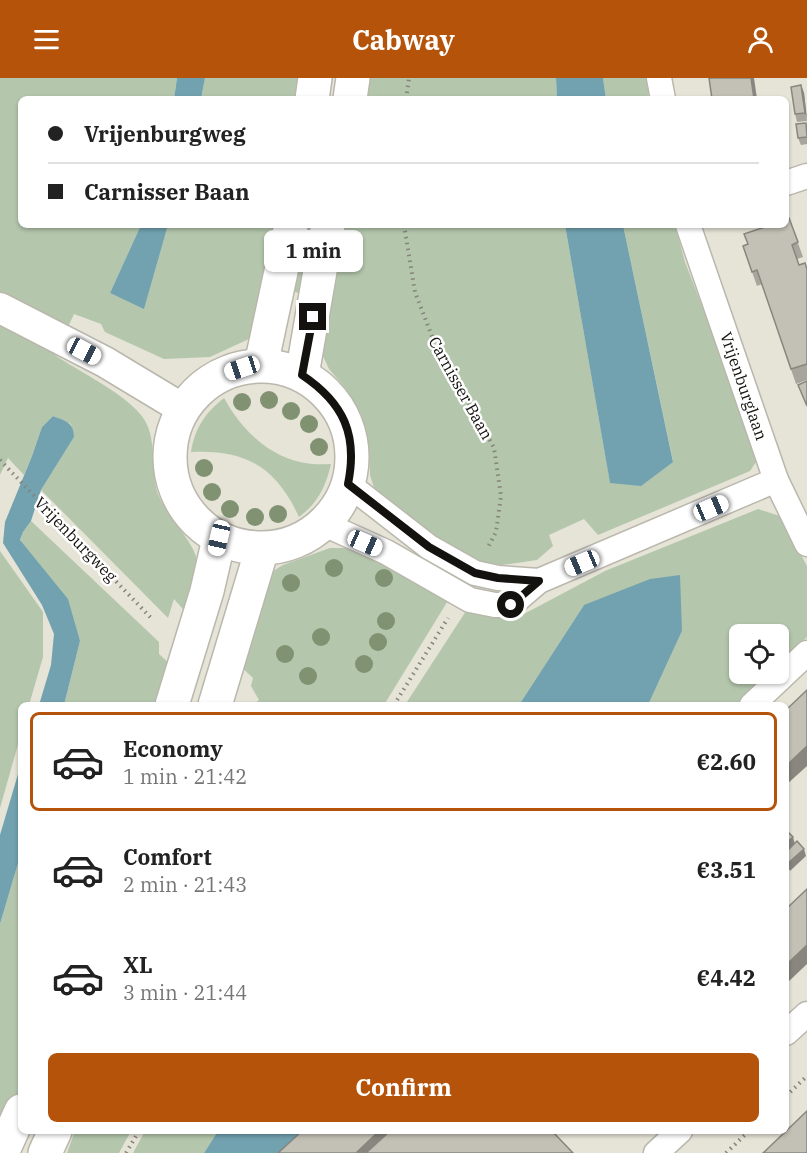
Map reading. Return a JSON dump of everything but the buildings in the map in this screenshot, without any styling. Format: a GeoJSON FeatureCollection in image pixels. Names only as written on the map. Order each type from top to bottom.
{"type":"FeatureCollection","features":[{"type":"Feature","properties":{"kind":"main road"},"geometry":{"type":"LineString","coordinates":[[312,96],[315,78]]}},
{"type":"Feature","properties":{"kind":"main road"},"geometry":{"type":"LineString","coordinates":[[350,96],[353,78]]}},
{"type":"Feature","properties":{"kind":"main road"},"geometry":{"type":"LineString","coordinates":[[261,365],[290,228]]}},
{"type":"Feature","properties":{"kind":"main road"},"geometry":{"type":"LineString","coordinates":[[302,375],[327,228]]}},
{"type":"Feature","properties":{"kind":"main road"},"geometry":{"type":"LineString","coordinates":[[261,365],[275,366],[302,375],[320,387],[335,403],[345,421],[351,442],[352,463],[348,484],[339,505],[324,524],[295,542],[262,549],[240,546],[219,538],[201,526],[187,511],[177,492],[171,471],[170,450],[174,429],[183,410],[194,394],[208,382],[224,373],[261,365]]}},
{"type":"Feature","properties":{"kind":"main road"},"geometry":{"type":"LineString","coordinates":[[173,702],[207,591],[219,538]]}},
{"type":"Feature","properties":{"kind":"main road"},"geometry":{"type":"LineString","coordinates":[[216,702],[262,549]]}},
{"type":"Feature","properties":{"kind":"main road"},"geometry":{"type":"LineString","coordinates":[[2,1153],[18,1118]]}},
{"type":"Feature","properties":{"kind":"main road"},"geometry":{"type":"LineString","coordinates":[[45,1153],[54,1134]]}},
{"type":"Feature","properties":{"kind":"street"},"geometry":{"type":"LineString","coordinates":[[659,78],[662,96]]}},
{"type":"Feature","properties":{"kind":"street"},"geometry":{"type":"LineString","coordinates":[[789,182],[807,176]]}},
{"type":"Feature","properties":{"kind":"street","name":"Vrijenburglaan"},"geometry":{"type":"LineString","coordinates":[[689,228],[776,480],[807,544]]}},
{"type":"Feature","properties":{"kind":"street"},"geometry":{"type":"LineString","coordinates":[[0,308],[105,362],[183,410]]}},
{"type":"Feature","properties":{"kind":"street"},"geometry":{"type":"LineString","coordinates":[[324,524],[386,552],[462,596],[482,603],[511,605],[539,581],[776,480]]}},
{"type":"Feature","properties":{"kind":"street"},"geometry":{"type":"LineString","coordinates":[[348,484],[429,547],[475,573],[498,578],[539,581]]}},
{"type":"Feature","properties":{"kind":"street"},"geometry":{"type":"LineString","coordinates":[[755,702],[807,653]]}},
{"type":"Feature","properties":{"kind":"street"},"geometry":{"type":"LineString","coordinates":[[789,1030],[807,1014]]}},
{"type":"Feature","properties":{"kind":"street"},"geometry":{"type":"LineString","coordinates":[[656,1153],[677,1134]]}},
{"type":"Feature","properties":{"kind":"path"},"geometry":{"type":"LineString","coordinates":[[406,96],[409,78]]}},
{"type":"Feature","properties":{"kind":"path","name":"Carnisser Baan"},"geometry":{"type":"LineString","coordinates":[[404,228],[414,292],[438,352],[494,448],[501,496],[496,532],[475,573]]}},
{"type":"Feature","properties":{"kind":"path","name":"Vrijenburgweg"},"geometry":{"type":"LineString","coordinates":[[0,460],[152,619]]}},
{"type":"Feature","properties":{"kind":"path"},"geometry":{"type":"LineString","coordinates":[[396,702],[462,596]]}},
{"type":"Feature","properties":{"kind":"path"},"geometry":{"type":"LineString","coordinates":[[789,1093],[807,1076]]}},
{"type":"Feature","properties":{"kind":"path"},"geometry":{"type":"LineString","coordinates":[[126,1153],[137,1134]]}},
{"type":"Feature","properties":{"kind":"path"},"geometry":{"type":"LineString","coordinates":[[726,1153],[746,1134]]}},
{"type":"Feature","properties":{"kind":"green space"},"geometry":{"type":"Polygon","coordinates":[[[0,78],[177,78],[174,96],[18,96],[18,228],[140,228],[110,293],[144,308],[167,228],[282,228],[251,338],[210,357],[164,359],[105,332],[101,324],[74,314],[55,355],[123,398],[133,406],[147,424],[152,443],[155,484],[158,494],[193,548],[198,566],[189,616],[174,599],[168,618],[41,490],[74,437],[71,424],[53,416],[42,427],[24,475],[8,458],[0,475],[0,78]]]}},
{"type":"Feature","properties":{"kind":"green space"},"geometry":{"type":"Polygon","coordinates":[[[205,78],[307,78],[304,96],[202,96],[205,78]]]}},
{"type":"Feature","properties":{"kind":"green space"},"geometry":{"type":"Polygon","coordinates":[[[365,78],[556,78],[557,96],[362,96],[365,78]]]}},
{"type":"Feature","properties":{"kind":"green space"},"geometry":{"type":"Polygon","coordinates":[[[603,78],[647,78],[649,96],[606,96],[603,78]]]}},
{"type":"Feature","properties":{"kind":"green space"},"geometry":{"type":"Polygon","coordinates":[[[298,228],[319,228],[308,295],[286,290],[298,228]]]}},
{"type":"Feature","properties":{"kind":"green space"},"geometry":{"type":"Polygon","coordinates":[[[339,228],[566,228],[610,482],[673,461],[624,228],[676,228],[685,262],[756,446],[756,462],[750,471],[598,535],[584,519],[549,535],[553,546],[537,560],[502,565],[477,564],[446,548],[376,494],[370,475],[369,447],[362,416],[346,389],[329,369],[322,354],[339,228]]]}},
{"type":"Feature","properties":{"kind":"green space"},"geometry":{"type":"Polygon","coordinates":[[[224,398],[244,426],[268,448],[297,461],[331,464],[320,494],[299,517],[280,485],[257,465],[227,454],[191,452],[202,422],[211,409],[224,398]]]}},
{"type":"Feature","properties":{"kind":"green space"},"geometry":{"type":"Polygon","coordinates":[[[758,509],[780,516],[807,566],[807,637],[789,654],[789,624],[729,624],[729,684],[758,684],[739,702],[649,702],[682,631],[584,605],[521,702],[407,702],[468,608],[489,615],[524,614],[605,571],[758,509]]]}},
{"type":"Feature","properties":{"kind":"green space"},"geometry":{"type":"Polygon","coordinates":[[[31,521],[159,642],[159,654],[175,669],[164,702],[65,702],[80,641],[20,541],[31,521]]]}},
{"type":"Feature","properties":{"kind":"green space"},"geometry":{"type":"Polygon","coordinates":[[[330,548],[351,548],[364,551],[449,599],[386,702],[257,702],[259,700],[251,686],[253,678],[236,662],[270,573],[283,565],[330,548]]]}},
{"type":"Feature","properties":{"kind":"green space"},"geometry":{"type":"Polygon","coordinates":[[[0,551],[43,612],[43,657],[30,702],[18,702],[18,745],[0,808],[0,551]]]}},
{"type":"Feature","properties":{"kind":"green space"},"geometry":{"type":"Polygon","coordinates":[[[18,863],[18,1097],[0,1141],[0,924],[18,863]]]}},
{"type":"Feature","properties":{"kind":"green space"},"geometry":{"type":"Polygon","coordinates":[[[74,1134],[129,1134],[119,1153],[67,1153],[74,1134]]]}},
{"type":"Feature","properties":{"kind":"green space"},"geometry":{"type":"Polygon","coordinates":[[[143,1134],[216,1134],[204,1153],[133,1153],[143,1134]]]}},
{"type":"Feature","properties":{"kind":"water"},"geometry":{"type":"Polygon","coordinates":[[[177,78],[205,78],[202,96],[174,96],[177,78]]]}},
{"type":"Feature","properties":{"kind":"water"},"geometry":{"type":"Polygon","coordinates":[[[556,78],[603,78],[606,96],[557,96],[556,78]]]}},
{"type":"Feature","properties":{"kind":"water"},"geometry":{"type":"Polygon","coordinates":[[[140,228],[167,228],[144,309],[110,293],[140,228]]]}},
{"type":"Feature","properties":{"kind":"water"},"geometry":{"type":"Polygon","coordinates":[[[566,228],[624,228],[673,462],[641,486],[610,483],[566,228]]]}},
{"type":"Feature","properties":{"kind":"water"},"geometry":{"type":"Polygon","coordinates":[[[53,416],[71,425],[74,432],[74,437],[41,490],[31,521],[20,540],[68,599],[80,641],[65,702],[40,702],[51,665],[54,634],[42,605],[3,543],[5,522],[42,427],[53,416]]]}},
{"type":"Feature","properties":{"kind":"water"},"geometry":{"type":"Polygon","coordinates":[[[680,575],[682,631],[649,702],[521,702],[584,605],[650,579],[680,575]]]}},
{"type":"Feature","properties":{"kind":"water"},"geometry":{"type":"Polygon","coordinates":[[[18,774],[18,863],[0,924],[0,835],[18,774]]]}},
{"type":"Feature","properties":{"kind":"water"},"geometry":{"type":"Polygon","coordinates":[[[216,1134],[298,1134],[307,1153],[204,1153],[216,1134]]]}},
{"type":"Feature","properties":{"kind":"route"},"geometry":{"type":"LineString","coordinates":[[313,317],[302,375],[320,387],[335,403],[345,421],[351,442],[352,463],[348,484],[429,547],[475,573],[498,578],[539,581],[511,605]]}}]}
